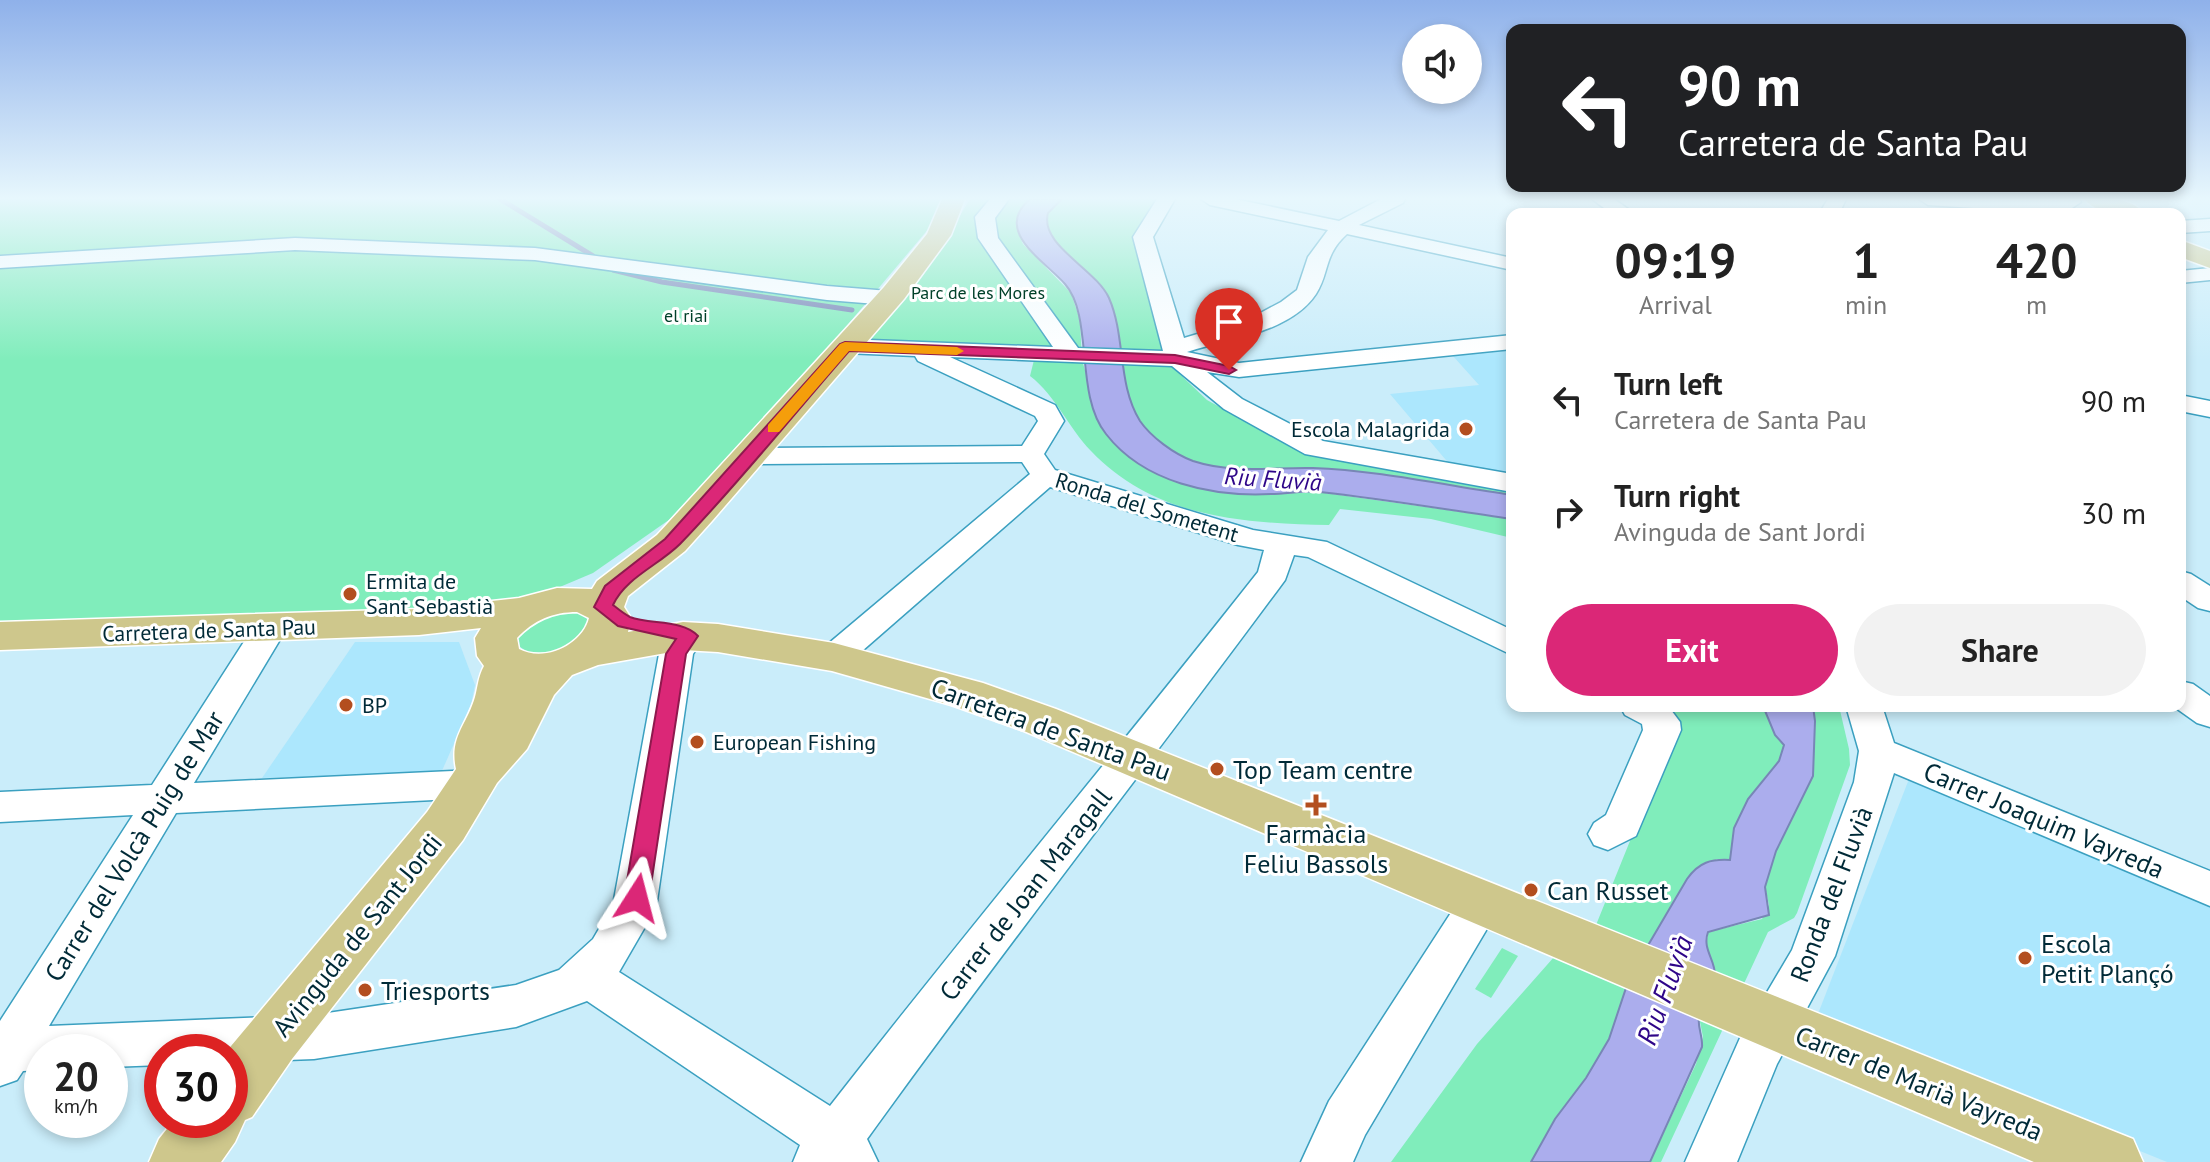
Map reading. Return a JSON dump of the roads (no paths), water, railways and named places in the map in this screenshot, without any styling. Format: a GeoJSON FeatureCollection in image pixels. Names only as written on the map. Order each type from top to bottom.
{"type":"FeatureCollection","features":[{"type":"Feature","properties":{"kind":"main road"},"geometry":{"type":"LineString","coordinates":[[606,610],[611,590],[671,543],[699,513],[889,298],[925,253]]}},
{"type":"Feature","properties":{"kind":"main road"},"geometry":{"type":"LineString","coordinates":[[477,778],[476,747],[498,696],[499,680],[521,628],[699,513]]}},
{"type":"Feature","properties":{"kind":"main road","name":"Carretera de Santa Pau"},"geometry":{"type":"LineString","coordinates":[[0,636],[419,622],[521,628],[582,599],[625,622],[659,627],[686,636],[718,638],[834,657],[1004,707],[1583,942]]}},
{"type":"Feature","properties":{"kind":"main road","name":"Avinguda de Sant Jordi"},"geometry":{"type":"LineString","coordinates":[[248,1071],[445,826],[477,778],[510,737],[535,688],[607,634],[611,623],[606,610]]}},
{"type":"Feature","properties":{"kind":"main road","name":"Carretera de Santa Pau"},"geometry":{"type":"LineString","coordinates":[[521,628],[526,667],[686,636]]}},
{"type":"Feature","properties":{"kind":"main road","name":"Carrer de Marià Vayreda"},"geometry":{"type":"LineString","coordinates":[[1583,942],[2110,1162]]}},
{"type":"Feature","properties":{"kind":"main road"},"geometry":{"type":"LineString","coordinates":[[182,1162],[200,1138]]}},
{"type":"Feature","properties":{"kind":"street"},"geometry":{"type":"LineString","coordinates":[[0,262],[144,253]]}},
{"type":"Feature","properties":{"kind":"street"},"geometry":{"type":"LineString","coordinates":[[516,253],[889,298]]}},
{"type":"Feature","properties":{"kind":"street"},"geometry":{"type":"LineString","coordinates":[[999,253],[1071,352]]}},
{"type":"Feature","properties":{"kind":"street"},"geometry":{"type":"LineString","coordinates":[[1147,253],[1175,353],[1233,404],[1315,448],[1506,482]]}},
{"type":"Feature","properties":{"kind":"street"},"geometry":{"type":"LineString","coordinates":[[1175,353],[1291,307],[1309,289],[1321,253]]}},
{"type":"Feature","properties":{"kind":"street"},"geometry":{"type":"LineString","coordinates":[[1469,253],[1506,262]]}},
{"type":"Feature","properties":{"kind":"street"},"geometry":{"type":"LineString","coordinates":[[2186,276],[2210,274]]}},
{"type":"Feature","properties":{"kind":"street"},"geometry":{"type":"LineString","coordinates":[[1175,353],[1239,370],[1506,343]]}},
{"type":"Feature","properties":{"kind":"street","name":"Ronda del Sometent"},"geometry":{"type":"LineString","coordinates":[[845,346],[913,350],[1175,353]]}},
{"type":"Feature","properties":{"kind":"street","name":"Ronda del Sometent"},"geometry":{"type":"LineString","coordinates":[[913,350],[1046,411],[1051,421],[1037,465],[1239,536],[1280,546],[1316,549],[1506,641]]}},
{"type":"Feature","properties":{"kind":"street"},"geometry":{"type":"LineString","coordinates":[[2186,404],[2210,409]]}},
{"type":"Feature","properties":{"kind":"street"},"geometry":{"type":"LineString","coordinates":[[750,456],[1037,465]]}},
{"type":"Feature","properties":{"kind":"street"},"geometry":{"type":"LineString","coordinates":[[834,657],[1037,465]]}},
{"type":"Feature","properties":{"kind":"street","name":"Carrer de Joan Maragall"},"geometry":{"type":"LineString","coordinates":[[836,1154],[949,988],[1133,758],[1274,573],[1280,546]]}},
{"type":"Feature","properties":{"kind":"street"},"geometry":{"type":"LineString","coordinates":[[2186,586],[2202,601]]}},
{"type":"Feature","properties":{"kind":"street","name":"Carrer del Volcà Puig de Mar"},"geometry":{"type":"LineString","coordinates":[[3,1055],[270,628]]}},
{"type":"Feature","properties":{"kind":"street"},"geometry":{"type":"LineString","coordinates":[[3,1055],[314,1037],[516,1006],[561,991],[592,971],[619,939],[637,898],[676,654],[686,636]]}},
{"type":"Feature","properties":{"kind":"street"},"geometry":{"type":"LineString","coordinates":[[2186,697],[2210,714]]}},
{"type":"Feature","properties":{"kind":"street"},"geometry":{"type":"LineString","coordinates":[[1608,834],[1622,825],[1662,730],[1662,722],[1649,712]]}},
{"type":"Feature","properties":{"kind":"street"},"geometry":{"type":"LineString","coordinates":[[1866,712],[1878,751]]}},
{"type":"Feature","properties":{"kind":"street","name":"Carrer Joaquim Vayreda"},"geometry":{"type":"LineString","coordinates":[[1878,751],[2210,889]]}},
{"type":"Feature","properties":{"kind":"street","name":"Ronda del Fluvià"},"geometry":{"type":"LineString","coordinates":[[1711,1162],[1753,1014],[1792,994],[1812,956],[1874,782],[1878,751]]}},
{"type":"Feature","properties":{"kind":"street"},"geometry":{"type":"LineString","coordinates":[[0,807],[477,778]]}},
{"type":"Feature","properties":{"kind":"street"},"geometry":{"type":"LineString","coordinates":[[1327,1162],[1347,1118],[1482,900]]}},
{"type":"Feature","properties":{"kind":"street"},"geometry":{"type":"LineString","coordinates":[[592,971],[836,1154]]}},
{"type":"Feature","properties":{"kind":"water","name":"Riu Fluvià"},"geometry":{"type":"Polygon","coordinates":[[[1068,253],[1102,287],[1109,298],[1118,328],[1133,407],[1140,421],[1157,439],[1186,458],[1223,467],[1337,469],[1506,494],[1506,518],[1320,492],[1226,493],[1181,484],[1140,464],[1106,434],[1096,417],[1090,398],[1074,298],[1065,284],[1035,255],[1068,253]]]}},
{"type":"Feature","properties":{"kind":"water","name":"Riu Fluvià"},"geometry":{"type":"Polygon","coordinates":[[[1765,712],[1814,712],[1813,776],[1776,851],[1765,887],[1769,915],[1708,932],[1707,944],[1715,975],[1699,1016],[1702,1047],[1650,1162],[1531,1162],[1555,1119],[1586,1078],[1609,1039],[1630,976],[1687,879],[1706,863],[1730,860],[1734,828],[1748,799],[1779,761],[1784,745],[1775,735],[1765,712]]]}},
{"type":"Feature","properties":{"kind":"waterway"},"geometry":{"type":"LineString","coordinates":[[588,253],[593,256],[594,265]]}},
{"type":"Feature","properties":{"kind":"waterway"},"geometry":{"type":"LineString","coordinates":[[613,270],[662,282],[852,310]]}},
{"type":"Feature","properties":{"kind":"place","name":"Escola Malagrida"},"geometry":{"type":"Point","coordinates":[1466,429]}},
{"type":"Feature","properties":{"kind":"place","name":"Ermita de Sant Sebastià"},"geometry":{"type":"Point","coordinates":[350,594]}},
{"type":"Feature","properties":{"kind":"place","name":"BP"},"geometry":{"type":"Point","coordinates":[346,705]}},
{"type":"Feature","properties":{"kind":"place","name":"European Fishing"},"geometry":{"type":"Point","coordinates":[697,742]}},
{"type":"Feature","properties":{"kind":"place","name":"Top Team centre"},"geometry":{"type":"Point","coordinates":[1217,769]}},
{"type":"Feature","properties":{"kind":"place","name":"Farmàcia Feliu Bassols"},"geometry":{"type":"Point","coordinates":[1316,805]}},
{"type":"Feature","properties":{"kind":"place","name":"Can Russet"},"geometry":{"type":"Point","coordinates":[1531,890]}},
{"type":"Feature","properties":{"kind":"place","name":"Escola Petit Plançó"},"geometry":{"type":"Point","coordinates":[2025,958]}},
{"type":"Feature","properties":{"kind":"place","name":"Triesports"},"geometry":{"type":"Point","coordinates":[365,990]}},
{"type":"Feature","properties":{"kind":"park label","name":"Parc de les Mores"},"geometry":{"type":"Point","coordinates":[978,292]}},
{"type":"Feature","properties":{"kind":"park label","name":"el riai"},"geometry":{"type":"Point","coordinates":[686,315]}}]}
